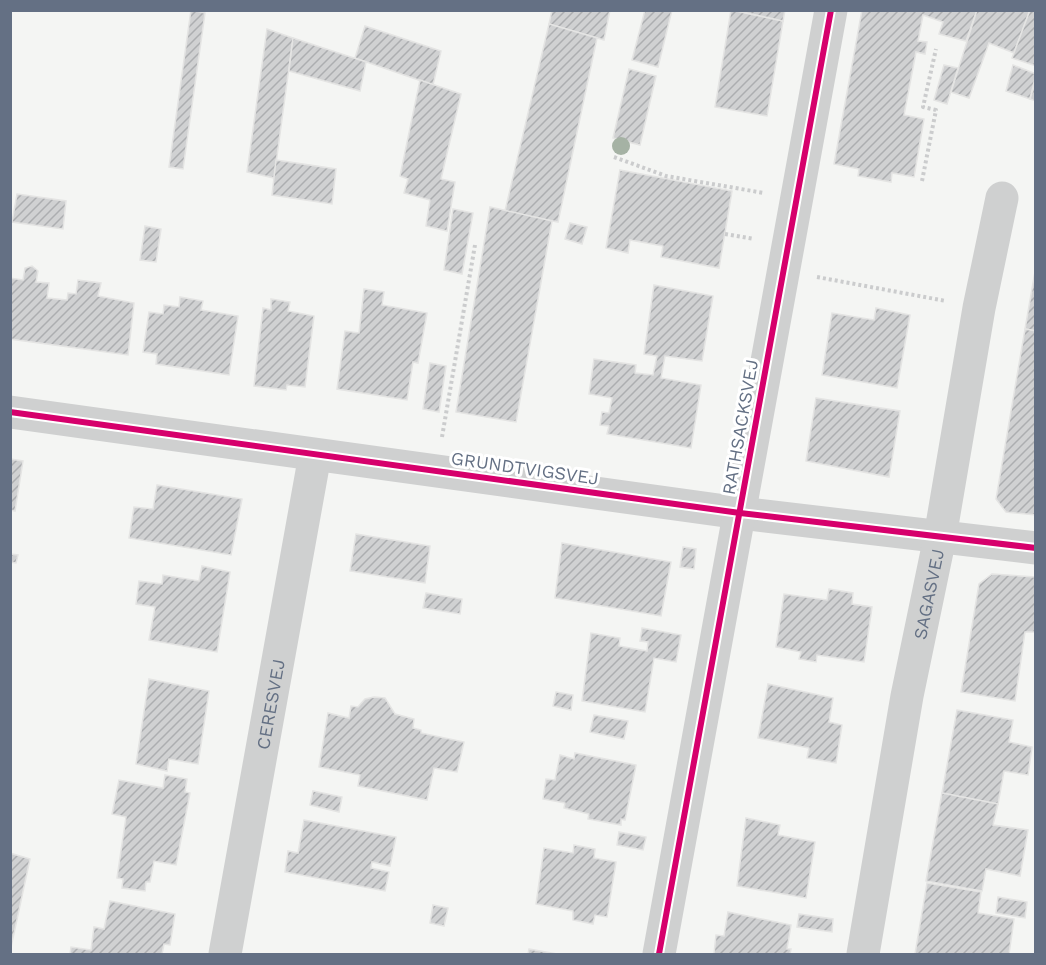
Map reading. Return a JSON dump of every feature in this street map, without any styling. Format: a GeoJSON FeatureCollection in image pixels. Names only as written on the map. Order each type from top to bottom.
{"type":"FeatureCollection","features":[{"type":"Feature","properties":{"kind":"street","name":"RATHSACKSVEJ"},"geometry":{"type":"LineString","coordinates":[[659,954],[831,10]]}},
{"type":"Feature","properties":{"kind":"street","name":"SAGASVEJ"},"geometry":{"type":"LineString","coordinates":[[863,954],[908,696],[940,537],[979,308],[1002,198]]}},
{"type":"Feature","properties":{"kind":"street","name":"GRUNDTVIGSVEJ"},"geometry":{"type":"LineString","coordinates":[[10,412],[740,513],[1035,548]]}},
{"type":"Feature","properties":{"kind":"street","name":"CERESVEJ"},"geometry":{"type":"LineString","coordinates":[[225,954],[315,455]]}},
{"type":"Feature","properties":{"kind":"path"},"geometry":{"type":"LineString","coordinates":[[922,181],[936,110],[923,107],[936,49]]}},
{"type":"Feature","properties":{"kind":"path"},"geometry":{"type":"LineString","coordinates":[[615,157],[666,176],[797,197]]}},
{"type":"Feature","properties":{"kind":"path"},"geometry":{"type":"LineString","coordinates":[[725,234],[731,235]]}},
{"type":"Feature","properties":{"kind":"path"},"geometry":{"type":"LineString","coordinates":[[436,470],[475,245]]}},
{"type":"Feature","properties":{"kind":"path"},"geometry":{"type":"LineString","coordinates":[[783,270],[979,308]]}},
{"type":"Feature","properties":{"kind":"building"},"geometry":{"type":"Polygon","coordinates":[[[191,10],[205,13],[183,169],[169,167],[191,10]]]}},
{"type":"Feature","properties":{"kind":"building"},"geometry":{"type":"Polygon","coordinates":[[[552,10],[610,10],[604,40],[549,24],[552,10]]]}},
{"type":"Feature","properties":{"kind":"building"},"geometry":{"type":"Polygon","coordinates":[[[645,10],[672,10],[658,67],[632,60],[645,10]]]}},
{"type":"Feature","properties":{"kind":"building"},"geometry":{"type":"Polygon","coordinates":[[[731,10],[783,21],[767,116],[715,107],[731,10]]]}},
{"type":"Feature","properties":{"kind":"building"},"geometry":{"type":"Polygon","coordinates":[[[734,10],[785,10],[783,21],[734,10]]]}},
{"type":"Feature","properties":{"kind":"building"},"geometry":{"type":"Polygon","coordinates":[[[862,10],[977,10],[966,41],[939,34],[943,22],[923,15],[918,41],[927,42],[925,54],[916,52],[904,115],[924,119],[914,177],[892,173],[891,182],[858,176],[859,169],[834,164],[862,10]]]}},
{"type":"Feature","properties":{"kind":"building"},"geometry":{"type":"Polygon","coordinates":[[[977,10],[1030,10],[1014,53],[989,43],[969,98],[951,92],[977,10]]]}},
{"type":"Feature","properties":{"kind":"building"},"geometry":{"type":"Polygon","coordinates":[[[1030,10],[1036,10],[1036,66],[1012,58],[1030,10]]]}},
{"type":"Feature","properties":{"kind":"building"},"geometry":{"type":"Polygon","coordinates":[[[549,24],[597,38],[558,222],[505,211],[549,24]]]}},
{"type":"Feature","properties":{"kind":"building"},"geometry":{"type":"Polygon","coordinates":[[[365,26],[441,51],[433,85],[355,58],[365,26]]]}},
{"type":"Feature","properties":{"kind":"building"},"geometry":{"type":"Polygon","coordinates":[[[267,29],[293,38],[274,178],[247,172],[267,29]]]}},
{"type":"Feature","properties":{"kind":"building"},"geometry":{"type":"Polygon","coordinates":[[[293,38],[366,62],[360,91],[289,71],[293,38]]]}},
{"type":"Feature","properties":{"kind":"building"},"geometry":{"type":"Polygon","coordinates":[[[944,65],[958,68],[947,104],[934,100],[944,65]]]}},
{"type":"Feature","properties":{"kind":"building"},"geometry":{"type":"Polygon","coordinates":[[[1013,65],[1036,74],[1030,99],[1006,91],[1013,65]]]}},
{"type":"Feature","properties":{"kind":"building"},"geometry":{"type":"Polygon","coordinates":[[[629,69],[656,76],[640,145],[613,138],[629,69]]]}},
{"type":"Feature","properties":{"kind":"building"},"geometry":{"type":"Polygon","coordinates":[[[420,80],[461,94],[441,179],[455,182],[447,231],[426,226],[430,200],[404,193],[408,179],[400,176],[420,80]]]}},
{"type":"Feature","properties":{"kind":"building"},"geometry":{"type":"Polygon","coordinates":[[[1036,84],[1036,101],[1030,99],[1036,84]]]}},
{"type":"Feature","properties":{"kind":"building"},"geometry":{"type":"Polygon","coordinates":[[[276,160],[336,169],[332,204],[272,195],[276,160]]]}},
{"type":"Feature","properties":{"kind":"building"},"geometry":{"type":"Polygon","coordinates":[[[620,170],[732,191],[719,268],[661,257],[663,246],[630,240],[628,253],[606,248],[620,170]]]}},
{"type":"Feature","properties":{"kind":"building"},"geometry":{"type":"Polygon","coordinates":[[[17,194],[66,201],[63,229],[12,222],[17,194]]]}},
{"type":"Feature","properties":{"kind":"building"},"geometry":{"type":"Polygon","coordinates":[[[490,207],[552,221],[516,422],[456,412],[490,207]]]}},
{"type":"Feature","properties":{"kind":"building"},"geometry":{"type":"Polygon","coordinates":[[[453,209],[473,213],[462,274],[444,270],[453,209]]]}},
{"type":"Feature","properties":{"kind":"building"},"geometry":{"type":"Polygon","coordinates":[[[570,223],[587,227],[582,244],[565,239],[570,223]]]}},
{"type":"Feature","properties":{"kind":"building"},"geometry":{"type":"Polygon","coordinates":[[[145,226],[161,229],[156,262],[140,260],[145,226]]]}},
{"type":"Feature","properties":{"kind":"building"},"geometry":{"type":"Polygon","coordinates":[[[32,266],[38,271],[36,282],[49,283],[47,298],[67,300],[68,293],[76,294],[78,280],[101,283],[98,296],[134,303],[128,355],[10,339],[10,278],[23,280],[25,268],[32,266]]]}},
{"type":"Feature","properties":{"kind":"building"},"geometry":{"type":"Polygon","coordinates":[[[1036,266],[1036,331],[1025,329],[1036,266]]]}},
{"type":"Feature","properties":{"kind":"building"},"geometry":{"type":"Polygon","coordinates":[[[654,285],[713,296],[702,361],[665,356],[661,378],[701,385],[691,448],[607,434],[609,426],[600,425],[602,412],[609,413],[612,398],[589,394],[594,359],[636,365],[635,373],[653,375],[657,356],[644,354],[654,285]]]}},
{"type":"Feature","properties":{"kind":"building"},"geometry":{"type":"Polygon","coordinates":[[[364,289],[384,292],[382,305],[427,313],[418,363],[413,362],[407,400],[337,389],[345,331],[359,333],[364,289]]]}},
{"type":"Feature","properties":{"kind":"building"},"geometry":{"type":"Polygon","coordinates":[[[180,297],[203,301],[201,310],[238,316],[229,375],[156,364],[157,354],[143,352],[149,312],[163,314],[164,305],[179,307],[180,297]]]}},
{"type":"Feature","properties":{"kind":"building"},"geometry":{"type":"Polygon","coordinates":[[[271,299],[290,302],[288,311],[314,316],[305,387],[287,385],[286,390],[254,386],[263,308],[271,310],[271,299]]]}},
{"type":"Feature","properties":{"kind":"building"},"geometry":{"type":"Polygon","coordinates":[[[876,308],[910,315],[897,388],[822,375],[832,313],[874,320],[876,308]]]}},
{"type":"Feature","properties":{"kind":"building"},"geometry":{"type":"Polygon","coordinates":[[[1025,329],[1036,331],[1036,515],[1006,512],[996,499],[1025,329]]]}},
{"type":"Feature","properties":{"kind":"building"},"geometry":{"type":"Polygon","coordinates":[[[430,363],[446,366],[439,412],[423,409],[430,363]]]}},
{"type":"Feature","properties":{"kind":"building"},"geometry":{"type":"Polygon","coordinates":[[[816,398],[900,411],[889,477],[806,461],[816,398]]]}},
{"type":"Feature","properties":{"kind":"building"},"geometry":{"type":"Polygon","coordinates":[[[10,459],[23,461],[15,511],[10,510],[10,459]]]}},
{"type":"Feature","properties":{"kind":"building"},"geometry":{"type":"Polygon","coordinates":[[[157,485],[242,499],[231,555],[129,538],[134,507],[153,509],[157,485]]]}},
{"type":"Feature","properties":{"kind":"building"},"geometry":{"type":"Polygon","coordinates":[[[356,534],[430,546],[425,583],[350,571],[356,534]]]}},
{"type":"Feature","properties":{"kind":"building"},"geometry":{"type":"Polygon","coordinates":[[[562,543],[671,562],[661,616],[555,598],[562,543]]]}},
{"type":"Feature","properties":{"kind":"building"},"geometry":{"type":"Polygon","coordinates":[[[683,547],[696,549],[694,569],[680,567],[683,547]]]}},
{"type":"Feature","properties":{"kind":"building"},"geometry":{"type":"Polygon","coordinates":[[[10,554],[18,555],[16,563],[10,562],[10,554]]]}},
{"type":"Feature","properties":{"kind":"building"},"geometry":{"type":"Polygon","coordinates":[[[202,566],[230,572],[217,652],[149,640],[155,607],[136,604],[139,581],[162,584],[163,575],[199,581],[202,566]]]}},
{"type":"Feature","properties":{"kind":"building"},"geometry":{"type":"Polygon","coordinates":[[[992,574],[1036,577],[1036,632],[1025,632],[1015,701],[961,692],[979,584],[992,574]]]}},
{"type":"Feature","properties":{"kind":"building"},"geometry":{"type":"Polygon","coordinates":[[[829,589],[853,593],[852,604],[872,607],[864,662],[817,655],[816,662],[799,659],[801,652],[776,647],[784,594],[827,600],[829,589]]]}},
{"type":"Feature","properties":{"kind":"building"},"geometry":{"type":"Polygon","coordinates":[[[426,593],[462,599],[460,614],[423,608],[426,593]]]}},
{"type":"Feature","properties":{"kind":"building"},"geometry":{"type":"Polygon","coordinates":[[[642,628],[681,635],[676,662],[654,658],[645,712],[582,701],[591,633],[620,638],[619,646],[647,651],[648,642],[640,641],[642,628]]]}},
{"type":"Feature","properties":{"kind":"building"},"geometry":{"type":"Polygon","coordinates":[[[149,679],[209,691],[198,764],[169,759],[167,771],[136,764],[149,679]]]}},
{"type":"Feature","properties":{"kind":"building"},"geometry":{"type":"Polygon","coordinates":[[[768,684],[833,698],[829,722],[842,725],[836,763],[807,758],[809,748],[758,738],[768,684]]]}},
{"type":"Feature","properties":{"kind":"building"},"geometry":{"type":"Polygon","coordinates":[[[556,692],[573,695],[571,710],[553,706],[556,692]]]}},
{"type":"Feature","properties":{"kind":"building"},"geometry":{"type":"Polygon","coordinates":[[[385,698],[395,714],[414,719],[413,728],[421,730],[421,733],[464,742],[457,772],[434,768],[427,800],[358,786],[360,775],[319,767],[328,713],[349,718],[351,706],[358,707],[365,699],[385,698]]]}},
{"type":"Feature","properties":{"kind":"building"},"geometry":{"type":"Polygon","coordinates":[[[957,710],[1013,720],[1009,742],[1032,747],[1028,775],[1004,771],[998,804],[942,793],[957,710]]]}},
{"type":"Feature","properties":{"kind":"building"},"geometry":{"type":"Polygon","coordinates":[[[594,715],[628,721],[624,739],[590,732],[594,715]]]}},
{"type":"Feature","properties":{"kind":"building"},"geometry":{"type":"Polygon","coordinates":[[[575,753],[636,765],[625,820],[621,819],[621,825],[588,819],[589,814],[564,808],[565,803],[543,799],[546,779],[555,780],[560,755],[574,759],[575,753]]]}},
{"type":"Feature","properties":{"kind":"building"},"geometry":{"type":"Polygon","coordinates":[[[165,775],[187,779],[185,792],[190,793],[176,865],[154,861],[150,882],[146,882],[145,891],[122,888],[123,879],[117,878],[126,817],[112,814],[119,780],[163,788],[165,775]]]}},
{"type":"Feature","properties":{"kind":"building"},"geometry":{"type":"Polygon","coordinates":[[[313,791],[342,797],[339,812],[310,805],[313,791]]]}},
{"type":"Feature","properties":{"kind":"building"},"geometry":{"type":"Polygon","coordinates":[[[942,793],[998,804],[993,825],[1028,830],[1020,876],[986,869],[982,891],[926,881],[942,793]]]}},
{"type":"Feature","properties":{"kind":"building"},"geometry":{"type":"Polygon","coordinates":[[[746,818],[780,825],[778,835],[815,842],[806,898],[737,886],[746,818]]]}},
{"type":"Feature","properties":{"kind":"building"},"geometry":{"type":"Polygon","coordinates":[[[304,820],[396,837],[390,866],[372,862],[371,868],[389,872],[385,891],[285,872],[288,851],[298,853],[304,820]]]}},
{"type":"Feature","properties":{"kind":"building"},"geometry":{"type":"Polygon","coordinates":[[[619,832],[646,837],[643,850],[617,845],[619,832]]]}},
{"type":"Feature","properties":{"kind":"building"},"geometry":{"type":"Polygon","coordinates":[[[574,845],[595,849],[594,858],[616,862],[607,917],[595,915],[593,924],[573,920],[573,911],[536,904],[544,848],[573,853],[574,845]]]}},
{"type":"Feature","properties":{"kind":"building"},"geometry":{"type":"Polygon","coordinates":[[[10,853],[30,859],[10,952],[10,853]]]}},
{"type":"Feature","properties":{"kind":"building"},"geometry":{"type":"Polygon","coordinates":[[[927,883],[981,892],[978,913],[1014,919],[1009,954],[915,954],[927,883]]]}},
{"type":"Feature","properties":{"kind":"building"},"geometry":{"type":"Polygon","coordinates":[[[998,897],[1027,902],[1025,918],[996,913],[998,897]]]}},
{"type":"Feature","properties":{"kind":"building"},"geometry":{"type":"Polygon","coordinates":[[[110,901],[175,914],[170,945],[164,944],[162,954],[70,954],[71,947],[91,950],[94,927],[104,929],[110,901]]]}},
{"type":"Feature","properties":{"kind":"building"},"geometry":{"type":"Polygon","coordinates":[[[433,905],[448,908],[444,926],[430,923],[433,905]]]}},
{"type":"Feature","properties":{"kind":"building"},"geometry":{"type":"Polygon","coordinates":[[[728,912],[791,925],[787,949],[791,949],[790,954],[714,954],[716,935],[724,936],[728,912]]]}},
{"type":"Feature","properties":{"kind":"building"},"geometry":{"type":"Polygon","coordinates":[[[799,914],[833,919],[832,932],[797,927],[799,914]]]}},
{"type":"Feature","properties":{"kind":"building"},"geometry":{"type":"Polygon","coordinates":[[[529,949],[557,954],[528,954],[529,949]]]}},
{"type":"Feature","properties":{"kind":"cycle path"},"geometry":{"type":"LineString","coordinates":[[659,954],[831,10]]}},
{"type":"Feature","properties":{"kind":"cycle path"},"geometry":{"type":"LineString","coordinates":[[10,412],[740,513],[1036,548]]}}]}
